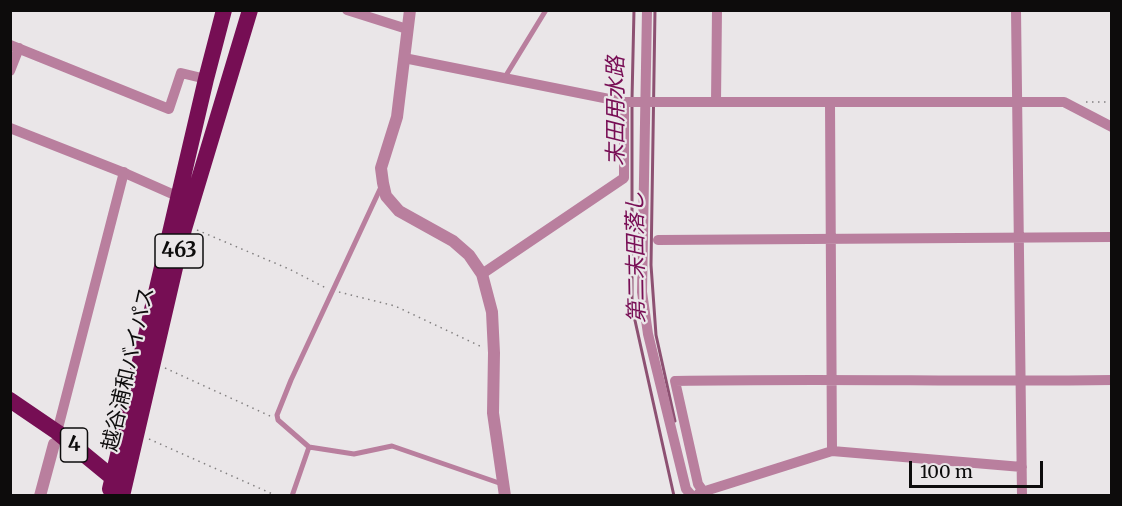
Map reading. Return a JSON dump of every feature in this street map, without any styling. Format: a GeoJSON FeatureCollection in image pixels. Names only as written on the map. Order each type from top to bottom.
{"type":"FeatureCollection","features":[{"type":"Feature","properties":{"kind":"highway","name":"越谷浦和バイパス"},"geometry":{"type":"LineString","coordinates":[[120,490],[179,197],[224,10]]}},
{"type":"Feature","properties":{"kind":"highway","name":"越谷浦和バイパス"},"geometry":{"type":"LineString","coordinates":[[120,490],[137,433],[184,229],[250,10]]}},
{"type":"Feature","properties":{"kind":"highway","name":"4"},"geometry":{"type":"LineString","coordinates":[[10,400],[120,490]]}},
{"type":"Feature","properties":{"kind":"highway","name":"4"},"geometry":{"type":"LineString","coordinates":[[10,412],[56,438]]}},
{"type":"Feature","properties":{"kind":"street"},"geometry":{"type":"LineString","coordinates":[[347,10],[407,29]]}},
{"type":"Feature","properties":{"kind":"street"},"geometry":{"type":"LineString","coordinates":[[410,10],[397,117],[381,168],[383,183],[386,196],[399,211],[453,241],[469,255],[482,274],[492,312],[493,413],[504,490]]}},
{"type":"Feature","properties":{"kind":"street"},"geometry":{"type":"LineString","coordinates":[[647,10],[642,292],[648,334],[686,489],[697,494],[832,451],[1022,467]]}},
{"type":"Feature","properties":{"kind":"street"},"geometry":{"type":"LineString","coordinates":[[716,102],[717,10]]}},
{"type":"Feature","properties":{"kind":"street"},"geometry":{"type":"LineString","coordinates":[[1016,10],[1022,495]]}},
{"type":"Feature","properties":{"kind":"street"},"geometry":{"type":"LineString","coordinates":[[10,71],[15,46],[169,109],[181,73],[206,79]]}},
{"type":"Feature","properties":{"kind":"street"},"geometry":{"type":"LineString","coordinates":[[404,58],[624,102],[1064,102],[1112,127]]}},
{"type":"Feature","properties":{"kind":"street"},"geometry":{"type":"LineString","coordinates":[[482,274],[624,178],[624,102]]}},
{"type":"Feature","properties":{"kind":"street"},"geometry":{"type":"LineString","coordinates":[[830,103],[832,451]]}},
{"type":"Feature","properties":{"kind":"street"},"geometry":{"type":"LineString","coordinates":[[10,128],[124,172],[179,197]]}},
{"type":"Feature","properties":{"kind":"street"},"geometry":{"type":"LineString","coordinates":[[40,495],[124,172]]}},
{"type":"Feature","properties":{"kind":"street"},"geometry":{"type":"LineString","coordinates":[[658,240],[1112,237]]}},
{"type":"Feature","properties":{"kind":"street"},"geometry":{"type":"LineString","coordinates":[[697,494],[698,484],[675,381],[1112,380]]}},
{"type":"Feature","properties":{"kind":"lane"},"geometry":{"type":"LineString","coordinates":[[504,78],[546,10]]}},
{"type":"Feature","properties":{"kind":"lane"},"geometry":{"type":"LineString","coordinates":[[383,183],[291,380],[277,415],[278,420],[309,447],[354,454],[392,446],[504,490]]}},
{"type":"Feature","properties":{"kind":"lane"},"geometry":{"type":"LineString","coordinates":[[292,495],[309,447]]}},
{"type":"Feature","properties":{"kind":"path"},"geometry":{"type":"LineString","coordinates":[[1064,102],[1112,102]]}},
{"type":"Feature","properties":{"kind":"path"},"geometry":{"type":"LineString","coordinates":[[184,229],[205,231],[332,291],[395,306],[494,353]]}},
{"type":"Feature","properties":{"kind":"path"},"geometry":{"type":"LineString","coordinates":[[154,362],[278,420]]}},
{"type":"Feature","properties":{"kind":"path"},"geometry":{"type":"LineString","coordinates":[[137,433],[276,495]]}},
{"type":"Feature","properties":{"kind":"waterway","name":"末田用水路"},"geometry":{"type":"LineString","coordinates":[[632,99],[634,10]]}},
{"type":"Feature","properties":{"kind":"waterway","name":"第二末田落し"},"geometry":{"type":"LineString","coordinates":[[655,10],[651,265],[656,335],[675,421]]}},
{"type":"Feature","properties":{"kind":"waterway","name":"末田用水路"},"geometry":{"type":"LineString","coordinates":[[632,106],[632,307],[674,496]]}}]}
